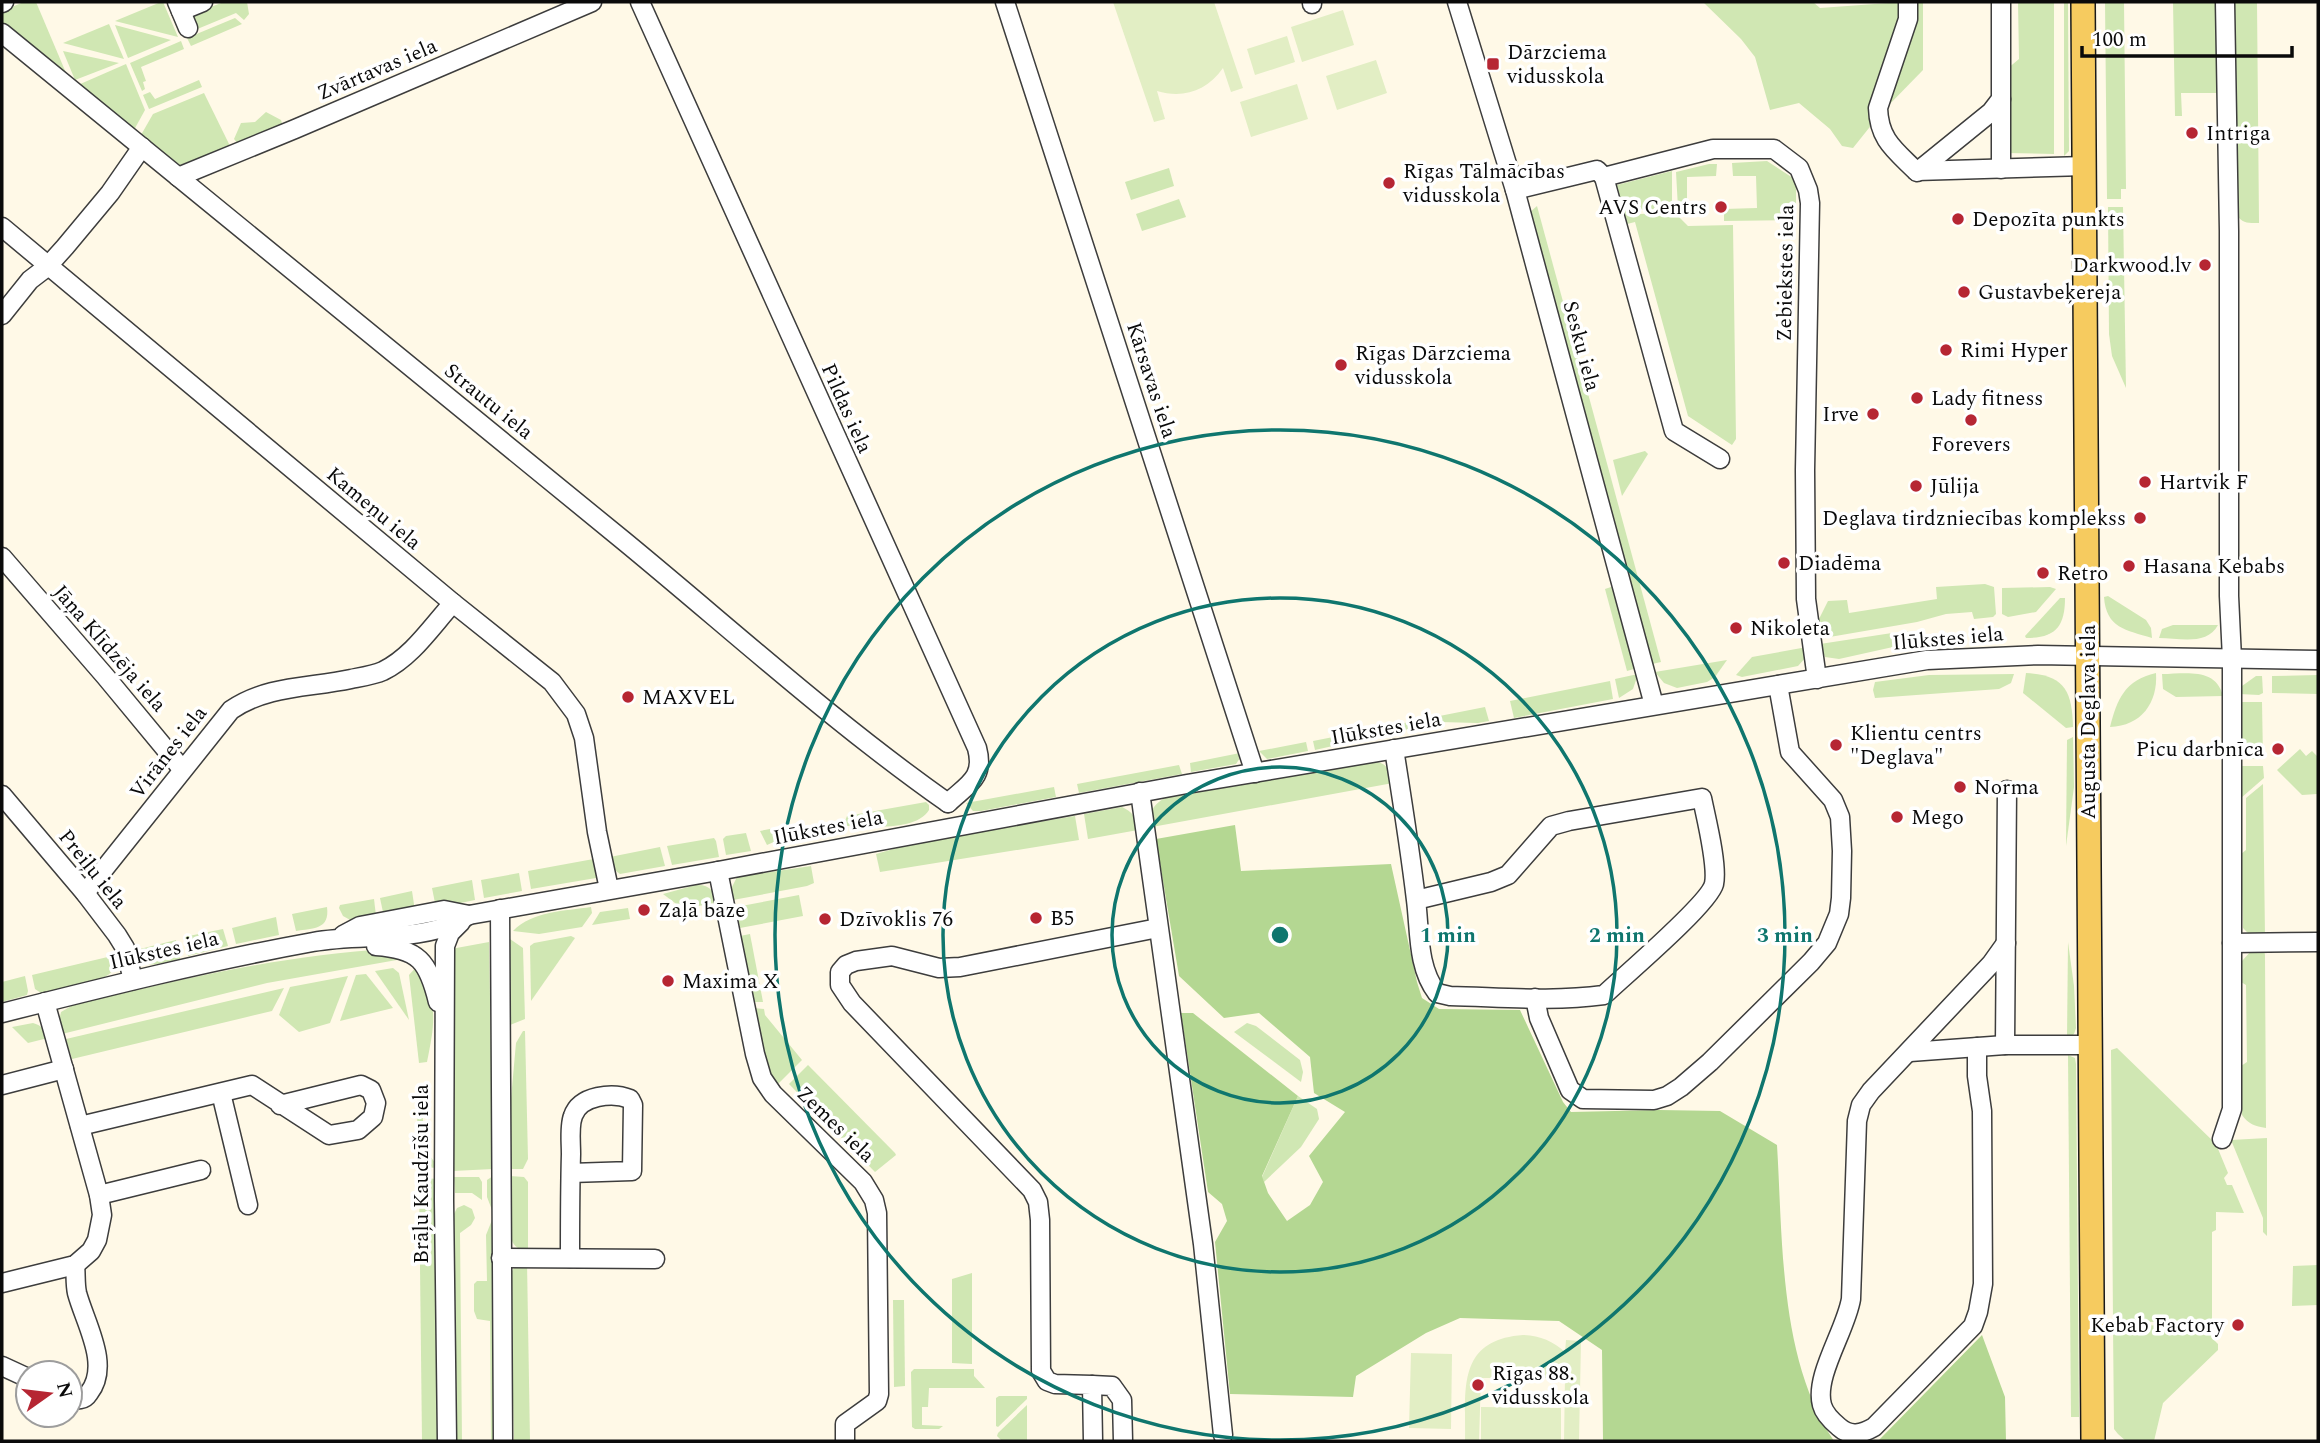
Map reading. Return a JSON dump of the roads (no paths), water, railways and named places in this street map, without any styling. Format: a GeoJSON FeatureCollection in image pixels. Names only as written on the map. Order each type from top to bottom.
{"type":"FeatureCollection","features":[{"type":"Feature","properties":{"kind":"main road","name":"Augusta Deglava iela"},"geometry":{"type":"LineString","coordinates":[[2084,2],[2093,1441]]}},
{"type":"Feature","properties":{"kind":"street"},"geometry":{"type":"LineString","coordinates":[[188,27],[179,6],[203,2]]}},
{"type":"Feature","properties":{"kind":"street","name":"Zvārtavas iela"},"geometry":{"type":"LineString","coordinates":[[178,177],[592,2]]}},
{"type":"Feature","properties":{"kind":"street","name":"Pildas iela"},"geometry":{"type":"LineString","coordinates":[[640,2],[977,748],[981,763],[977,774],[948,803]]}},
{"type":"Feature","properties":{"kind":"street","name":"Kārsavas iela"},"geometry":{"type":"LineString","coordinates":[[1005,2],[1255,773]]}},
{"type":"Feature","properties":{"kind":"street","name":"Sesku iela"},"geometry":{"type":"LineString","coordinates":[[1457,2],[1515,190],[1654,705]]}},
{"type":"Feature","properties":{"kind":"street"},"geometry":{"type":"LineString","coordinates":[[1908,2],[1908,19],[1878,108],[1878,116],[1884,139],[1917,172],[2085,166]]}},
{"type":"Feature","properties":{"kind":"street"},"geometry":{"type":"LineString","coordinates":[[2000,169],[2001,2]]}},
{"type":"Feature","properties":{"kind":"street"},"geometry":{"type":"LineString","coordinates":[[2222,1139],[2232,1109],[2232,659],[2229,596],[2229,231],[2225,2]]}},
{"type":"Feature","properties":{"kind":"street","name":"Strautu iela"},"geometry":{"type":"LineString","coordinates":[[2,33],[835,717],[948,803]]}},
{"type":"Feature","properties":{"kind":"street"},"geometry":{"type":"LineString","coordinates":[[1917,172],[1991,111],[2001,99]]}},
{"type":"Feature","properties":{"kind":"street"},"geometry":{"type":"LineString","coordinates":[[2,315],[110,193],[142,147]]}},
{"type":"Feature","properties":{"kind":"street","name":"Zebiekstes iela"},"geometry":{"type":"LineString","coordinates":[[1515,190],[1597,170],[1604,177],[1713,149],[1774,149],[1800,168],[1810,203],[1805,470],[1806,599],[1817,679]]}},
{"type":"Feature","properties":{"kind":"street"},"geometry":{"type":"LineString","coordinates":[[1604,177],[1674,431],[1720,459]]}},
{"type":"Feature","properties":{"kind":"street","name":"Kameņu iela"},"geometry":{"type":"LineString","coordinates":[[2,227],[453,603],[552,682],[576,713],[584,738],[597,832],[609,889]]}},
{"type":"Feature","properties":{"kind":"street","name":"Jāņa Klīdzēja iela"},"geometry":{"type":"LineString","coordinates":[[2,557],[182,769]]}},
{"type":"Feature","properties":{"kind":"street","name":"Virānes iela"},"geometry":{"type":"LineString","coordinates":[[85,893],[225,715],[248,698],[287,688],[327,684],[382,672],[406,656],[453,603]]}},
{"type":"Feature","properties":{"kind":"street","name":"Ilūkstes iela"},"geometry":{"type":"LineString","coordinates":[[2,1013],[221,959],[339,937],[383,937],[445,927],[469,915],[1140,792],[1927,660],[2019,655],[2318,660]]}},
{"type":"Feature","properties":{"kind":"street"},"geometry":{"type":"LineString","coordinates":[[1535,998],[1539,1018],[1570,1090],[1583,1100],[1654,1100],[1681,1087],[1710,1062],[1827,943],[1839,914],[1841,898],[1840,817],[1833,800],[1790,752],[1778,684]]}},
{"type":"Feature","properties":{"kind":"street"},"geometry":{"type":"LineString","coordinates":[[1394,750],[1424,967],[1427,981],[1437,993],[1450,996],[1535,998],[1604,995],[1700,905],[1714,884],[1713,859],[1702,798],[1552,826],[1508,875],[1416,900]]}},
{"type":"Feature","properties":{"kind":"street"},"geometry":{"type":"LineString","coordinates":[[2005,1045],[2007,790]]}},
{"type":"Feature","properties":{"kind":"street"},"geometry":{"type":"LineString","coordinates":[[1140,792],[1203,1244],[1223,1435]]}},
{"type":"Feature","properties":{"kind":"street","name":"Preiļu iela"},"geometry":{"type":"LineString","coordinates":[[2,795],[117,935],[125,948],[133,980]]}},
{"type":"Feature","properties":{"kind":"street"},"geometry":{"type":"LineString","coordinates":[[948,803],[952,827]]}},
{"type":"Feature","properties":{"kind":"street","name":"Zemes iela"},"geometry":{"type":"LineString","coordinates":[[718,871],[742,996],[762,1079],[773,1094],[863,1182],[874,1200],[877,1213],[879,1394],[877,1401],[845,1424],[845,1441]]}},
{"type":"Feature","properties":{"kind":"street"},"geometry":{"type":"LineString","coordinates":[[500,909],[503,1441]]}},
{"type":"Feature","properties":{"kind":"street","name":"Brāļu Kaudzīšu iela"},"geometry":{"type":"LineString","coordinates":[[447,1441],[443,1022],[445,946],[450,933],[469,915]]}},
{"type":"Feature","properties":{"kind":"street"},"geometry":{"type":"LineString","coordinates":[[1123,1441],[1122,1400],[1112,1386],[1055,1384],[1048,1381],[1041,1371],[1041,1220],[1038,1202],[1032,1189],[852,1003],[840,985],[840,972],[846,965],[856,961],[892,956],[939,968],[960,967],[1158,928]]}},
{"type":"Feature","properties":{"kind":"street"},"geometry":{"type":"LineString","coordinates":[[339,937],[366,945],[398,947],[412,953],[432,977],[443,1022]]}},
{"type":"Feature","properties":{"kind":"street"},"geometry":{"type":"LineString","coordinates":[[2232,943],[2318,942]]}},
{"type":"Feature","properties":{"kind":"street"},"geometry":{"type":"LineString","coordinates":[[1977,1047],[1977,1076],[1982,1111],[1983,1257],[1983,1283],[1978,1312],[1973,1325],[1874,1427],[1863,1434],[1848,1433],[1840,1429],[1821,1402],[1825,1372],[1845,1325],[1851,1299],[1857,1121],[1861,1105],[1871,1091],[1991,964],[2006,943]]}},
{"type":"Feature","properties":{"kind":"street"},"geometry":{"type":"LineString","coordinates":[[2,1283],[75,1265],[91,1251],[97,1240],[102,1215],[99,1195],[45,1002]]}},
{"type":"Feature","properties":{"kind":"street"},"geometry":{"type":"LineString","coordinates":[[1910,1052],[2005,1045],[2090,1045]]}},
{"type":"Feature","properties":{"kind":"street"},"geometry":{"type":"LineString","coordinates":[[2,1085],[64,1069]]}},
{"type":"Feature","properties":{"kind":"street"},"geometry":{"type":"LineString","coordinates":[[80,1126],[252,1085],[281,1105],[329,1135],[358,1130],[373,1117],[376,1103],[371,1090],[361,1085],[281,1105]]}},
{"type":"Feature","properties":{"kind":"street"},"geometry":{"type":"LineString","coordinates":[[221,1093],[248,1205]]}},
{"type":"Feature","properties":{"kind":"street"},"geometry":{"type":"LineString","coordinates":[[570,1258],[571,1174],[572,1118],[584,1102],[596,1097],[630,1099],[633,1105],[632,1171],[571,1174]]}},
{"type":"Feature","properties":{"kind":"street"},"geometry":{"type":"LineString","coordinates":[[99,1195],[201,1170]]}},
{"type":"Feature","properties":{"kind":"street"},"geometry":{"type":"LineString","coordinates":[[502,1258],[655,1259]]}},
{"type":"Feature","properties":{"kind":"street"},"geometry":{"type":"LineString","coordinates":[[75,1265],[76,1289],[97,1360],[98,1373],[92,1389],[84,1398]]}},
{"type":"Feature","properties":{"kind":"street"},"geometry":{"type":"LineString","coordinates":[[1092,1385],[1093,1441]]}},
{"type":"Feature","properties":{"kind":"place","name":"Dārzciema vidusskola"},"geometry":{"type":"Point","coordinates":[1493,64]}},
{"type":"Feature","properties":{"kind":"place","name":"Intriga"},"geometry":{"type":"Point","coordinates":[2192,133]}},
{"type":"Feature","properties":{"kind":"place","name":"Rīgas Tālmācības vidusskola"},"geometry":{"type":"Point","coordinates":[1389,183]}},
{"type":"Feature","properties":{"kind":"place","name":"AVS Centrs"},"geometry":{"type":"Point","coordinates":[1721,207]}},
{"type":"Feature","properties":{"kind":"place","name":"Depozīta punkts"},"geometry":{"type":"Point","coordinates":[1958,219]}},
{"type":"Feature","properties":{"kind":"place","name":"Darkwood.lv"},"geometry":{"type":"Point","coordinates":[2205,265]}},
{"type":"Feature","properties":{"kind":"place","name":"Gustavbeķereja"},"geometry":{"type":"Point","coordinates":[1964,292]}},
{"type":"Feature","properties":{"kind":"place","name":"Rimi Hyper"},"geometry":{"type":"Point","coordinates":[1946,350]}},
{"type":"Feature","properties":{"kind":"place","name":"Rīgas Dārzciema vidusskola"},"geometry":{"type":"Point","coordinates":[1341,365]}},
{"type":"Feature","properties":{"kind":"place","name":"Lady fitness"},"geometry":{"type":"Point","coordinates":[1917,398]}},
{"type":"Feature","properties":{"kind":"place","name":"Irve"},"geometry":{"type":"Point","coordinates":[1873,414]}},
{"type":"Feature","properties":{"kind":"place","name":"Forevers"},"geometry":{"type":"Point","coordinates":[1971,420]}},
{"type":"Feature","properties":{"kind":"place","name":"Hartvik F"},"geometry":{"type":"Point","coordinates":[2145,482]}},
{"type":"Feature","properties":{"kind":"place","name":"Jūlija"},"geometry":{"type":"Point","coordinates":[1916,486]}},
{"type":"Feature","properties":{"kind":"place","name":"Deglava tirdzniecības komplekss"},"geometry":{"type":"Point","coordinates":[2140,518]}},
{"type":"Feature","properties":{"kind":"place","name":"Diadēma"},"geometry":{"type":"Point","coordinates":[1784,563]}},
{"type":"Feature","properties":{"kind":"place","name":"Hasana Kebabs"},"geometry":{"type":"Point","coordinates":[2129,566]}},
{"type":"Feature","properties":{"kind":"place","name":"Retro"},"geometry":{"type":"Point","coordinates":[2043,573]}},
{"type":"Feature","properties":{"kind":"place","name":"Nikoleta"},"geometry":{"type":"Point","coordinates":[1736,628]}},
{"type":"Feature","properties":{"kind":"place","name":"MAXVEL"},"geometry":{"type":"Point","coordinates":[628,697]}},
{"type":"Feature","properties":{"kind":"place","name":"Klientu centrs \"Deglava\""},"geometry":{"type":"Point","coordinates":[1836,745]}},
{"type":"Feature","properties":{"kind":"place","name":"Picu darbnīca"},"geometry":{"type":"Point","coordinates":[2278,749]}},
{"type":"Feature","properties":{"kind":"place","name":"Norma"},"geometry":{"type":"Point","coordinates":[1960,787]}},
{"type":"Feature","properties":{"kind":"place","name":"Mego"},"geometry":{"type":"Point","coordinates":[1897,817]}},
{"type":"Feature","properties":{"kind":"place","name":"Zaļā bāze"},"geometry":{"type":"Point","coordinates":[644,910]}},
{"type":"Feature","properties":{"kind":"place","name":"B5"},"geometry":{"type":"Point","coordinates":[1036,918]}},
{"type":"Feature","properties":{"kind":"place","name":"Dzīvoklis 76"},"geometry":{"type":"Point","coordinates":[825,919]}},
{"type":"Feature","properties":{"kind":"place","name":"Maxima X"},"geometry":{"type":"Point","coordinates":[668,981]}},
{"type":"Feature","properties":{"kind":"place","name":"Kebab Factory"},"geometry":{"type":"Point","coordinates":[2238,1325]}},
{"type":"Feature","properties":{"kind":"place","name":"Rīgas 88. vidusskola"},"geometry":{"type":"Point","coordinates":[1478,1385]}}]}
